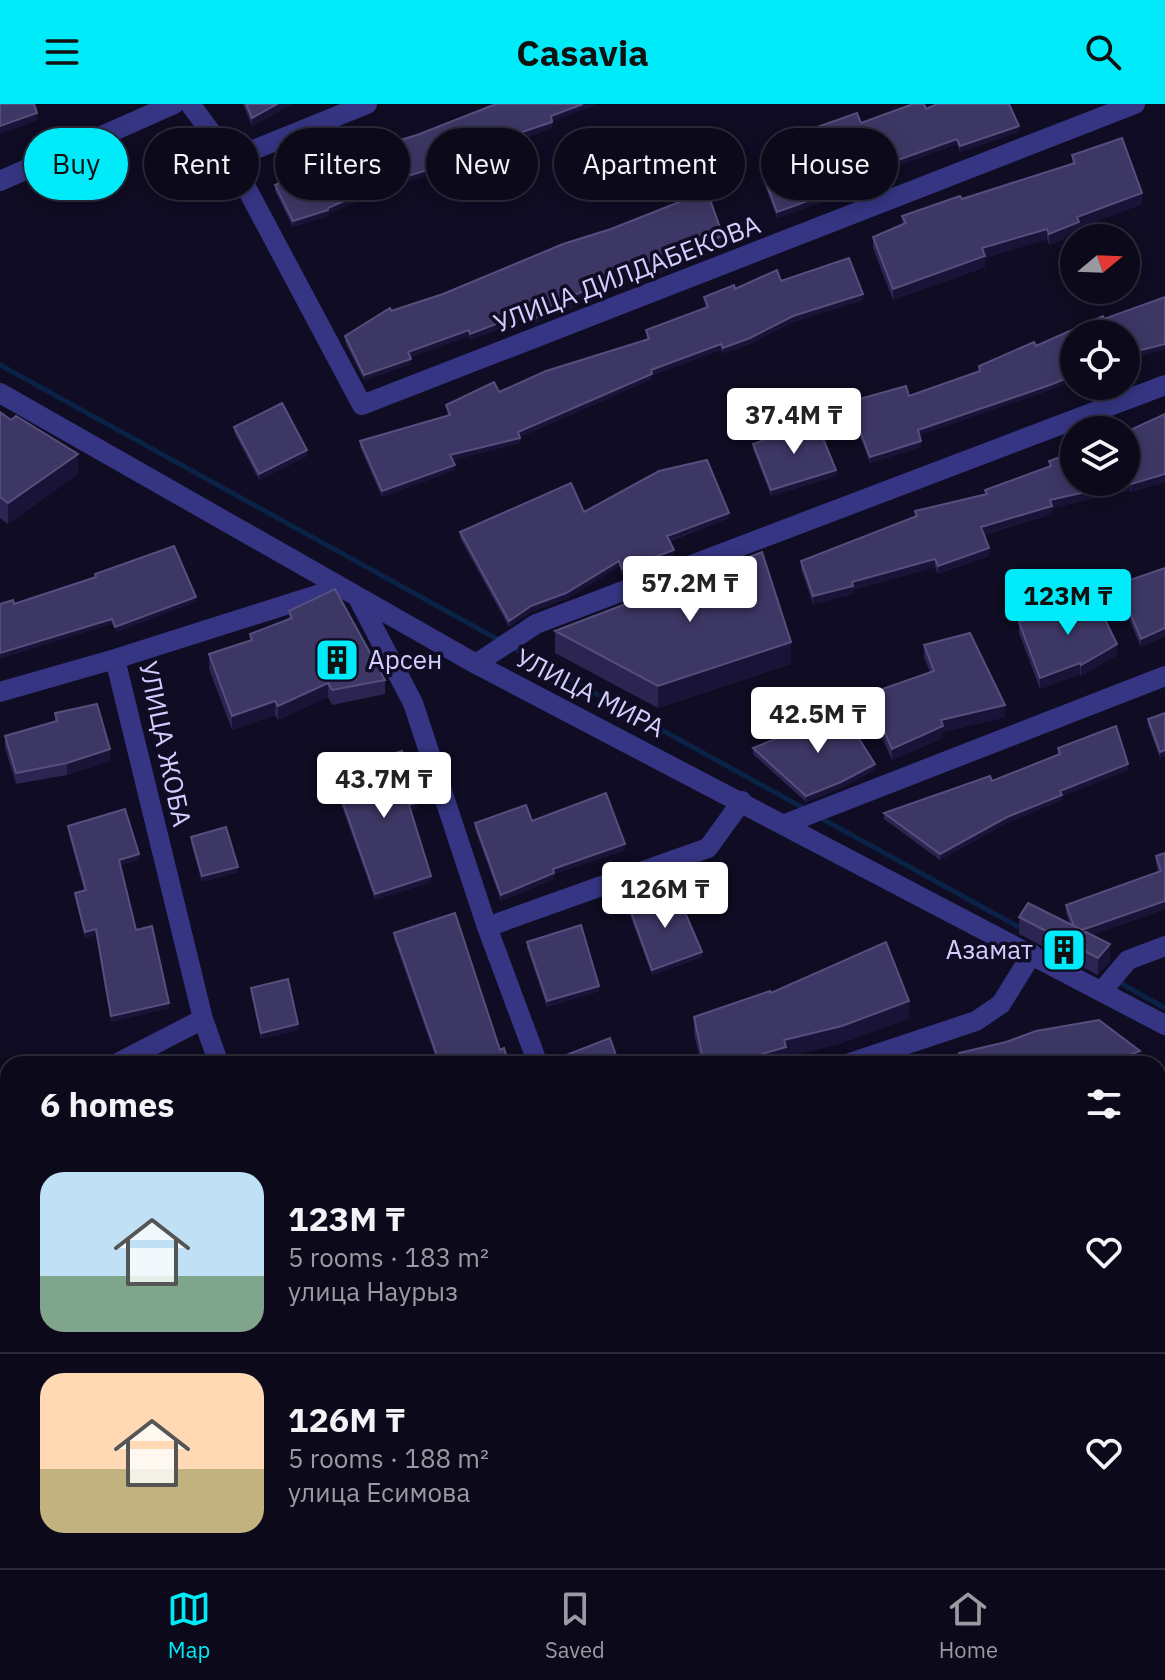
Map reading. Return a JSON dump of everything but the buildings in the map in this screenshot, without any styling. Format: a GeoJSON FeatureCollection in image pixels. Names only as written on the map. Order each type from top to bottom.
{"type":"FeatureCollection","features":[{"type":"Feature","properties":{"kind":"street"},"geometry":{"type":"LineString","coordinates":[[0,181],[174,104]]}},
{"type":"Feature","properties":{"kind":"street"},"geometry":{"type":"LineString","coordinates":[[190,104],[208,128]]}},
{"type":"Feature","properties":{"kind":"street"},"geometry":{"type":"LineString","coordinates":[[259,148],[367,104]]}},
{"type":"Feature","properties":{"kind":"street","name":"УЛИЦА ДИЛДАБЕКОВА"},"geometry":{"type":"LineString","coordinates":[[253,200],[362,405],[1135,104]]}},
{"type":"Feature","properties":{"kind":"street"},"geometry":{"type":"LineString","coordinates":[[476,664],[536,624],[1165,385]]}},
{"type":"Feature","properties":{"kind":"street","name":"УЛИЦА МИРА"},"geometry":{"type":"LineString","coordinates":[[0,393],[476,664],[1165,1025]]}},
{"type":"Feature","properties":{"kind":"street"},"geometry":{"type":"LineString","coordinates":[[348,592],[413,703],[487,927],[535,1056]]}},
{"type":"Feature","properties":{"kind":"street","name":"УЛИЦА ЖОБА"},"geometry":{"type":"LineString","coordinates":[[216,1056],[203,1019],[115,659],[348,592]]}},
{"type":"Feature","properties":{"kind":"street"},"geometry":{"type":"LineString","coordinates":[[0,692],[115,659]]}},
{"type":"Feature","properties":{"kind":"street"},"geometry":{"type":"LineString","coordinates":[[785,824],[1165,676]]}},
{"type":"Feature","properties":{"kind":"street"},"geometry":{"type":"LineString","coordinates":[[487,927],[708,848],[742,801]]}},
{"type":"Feature","properties":{"kind":"street"},"geometry":{"type":"LineString","coordinates":[[1102,991],[1128,960],[1165,946]]}},
{"type":"Feature","properties":{"kind":"street"},"geometry":{"type":"LineString","coordinates":[[871,1056],[976,1021],[1001,1004],[1032,954]]}},
{"type":"Feature","properties":{"kind":"street"},"geometry":{"type":"LineString","coordinates":[[131,1056],[203,1019]]}},
{"type":"Feature","properties":{"kind":"waterway"},"geometry":{"type":"LineString","coordinates":[[0,365],[499,640]]}},
{"type":"Feature","properties":{"kind":"waterway"},"geometry":{"type":"LineString","coordinates":[[511,647],[807,810]]}},
{"type":"Feature","properties":{"kind":"waterway"},"geometry":{"type":"LineString","coordinates":[[819,817],[1024,930]]}},
{"type":"Feature","properties":{"kind":"waterway"},"geometry":{"type":"LineString","coordinates":[[1117,981],[1165,1008]]}},
{"type":"Feature","properties":{"kind":"place","name":"Арсен"},"geometry":{"type":"Point","coordinates":[337,660]}},
{"type":"Feature","properties":{"kind":"place","name":"Азамат"},"geometry":{"type":"Point","coordinates":[1064,950]}}]}
